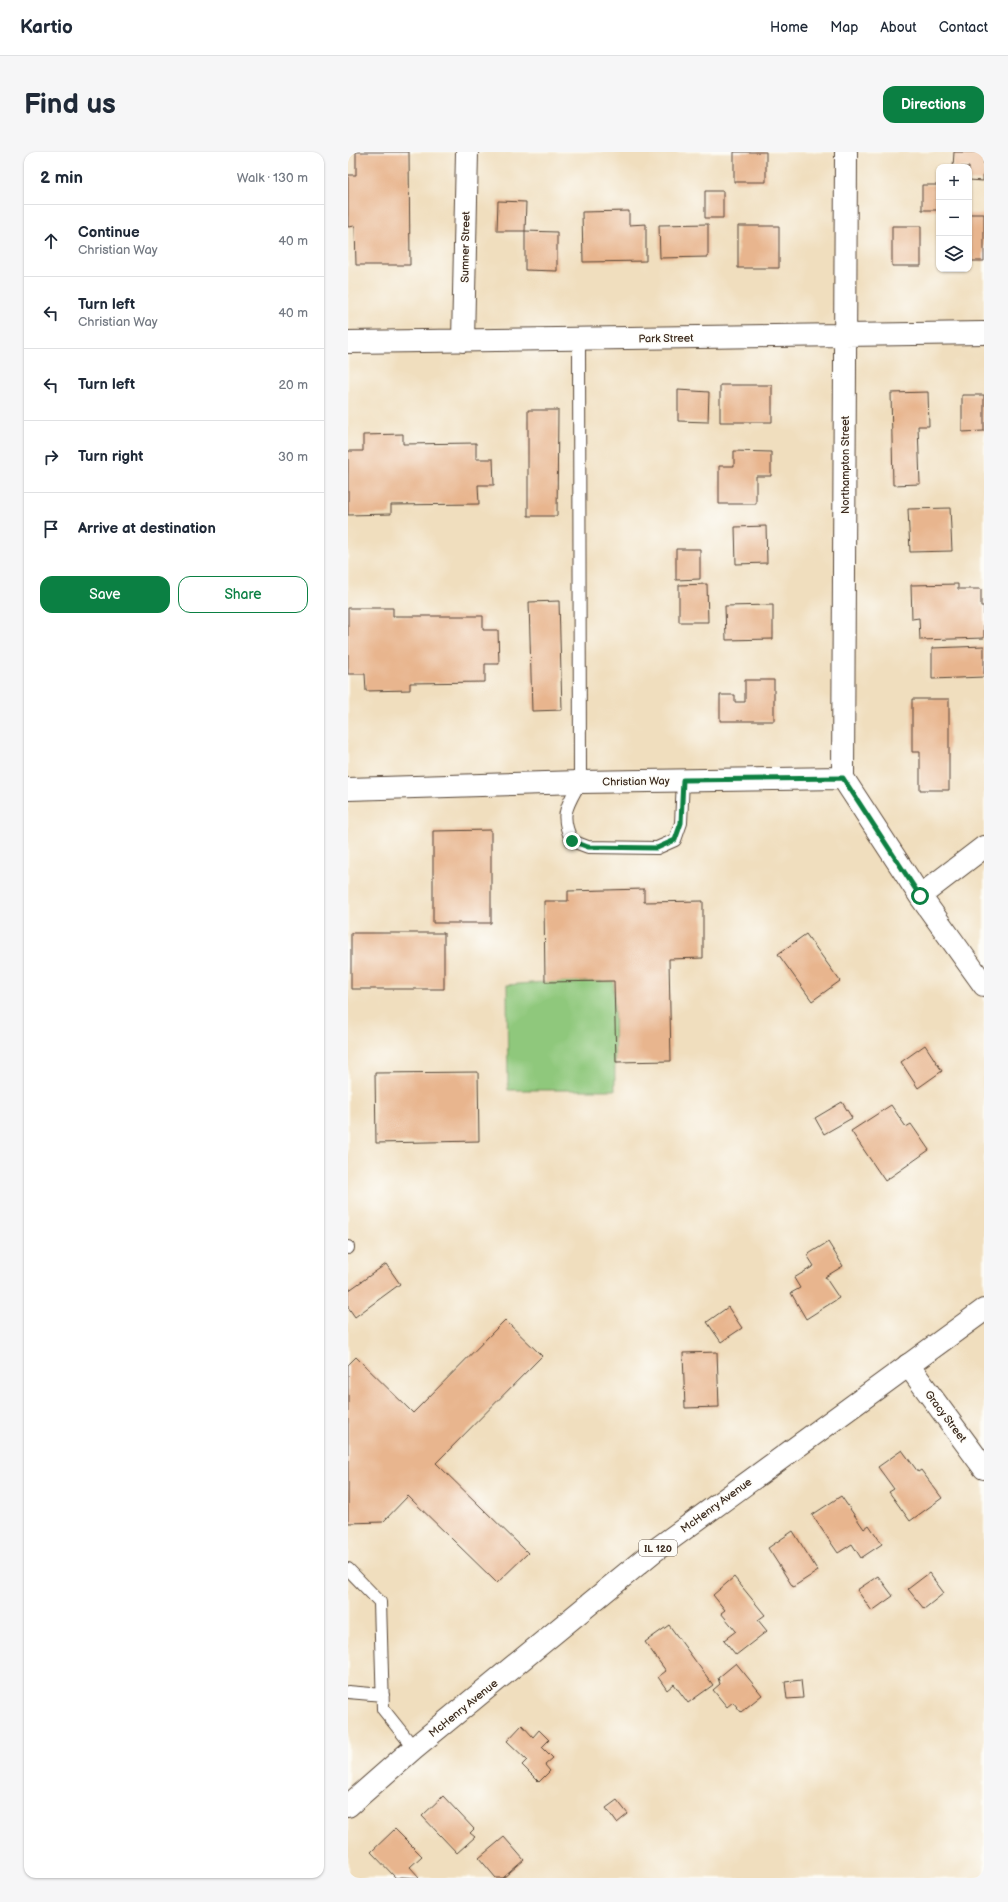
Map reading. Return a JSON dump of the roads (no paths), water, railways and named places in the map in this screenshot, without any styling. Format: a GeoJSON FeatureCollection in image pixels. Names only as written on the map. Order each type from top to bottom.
{"type":"FeatureCollection","features":[{"type":"Feature","properties":{"kind":"street","name":"Sumner Street"},"geometry":{"type":"LineString","coordinates":[[464,341],[467,152]]}},
{"type":"Feature","properties":{"kind":"street","name":"Northampton Street"},"geometry":{"type":"LineString","coordinates":[[843,778],[847,335],[846,152]]}},
{"type":"Feature","properties":{"kind":"street","name":"Park Street"},"geometry":{"type":"LineString","coordinates":[[348,342],[984,332]]}},
{"type":"Feature","properties":{"kind":"street","name":"Christian Way"},"geometry":{"type":"LineString","coordinates":[[348,789],[580,782],[843,778]]}},
{"type":"Feature","properties":{"kind":"street"},"geometry":{"type":"LineString","coordinates":[[843,778],[920,896],[984,985]]}},
{"type":"Feature","properties":{"kind":"street"},"geometry":{"type":"LineString","coordinates":[[920,896],[984,847]]}},
{"type":"Feature","properties":{"kind":"street","name":"McHenry Avenue"},"geometry":{"type":"LineString","coordinates":[[348,1806],[414,1748],[654,1551],[984,1310]]}},
{"type":"Feature","properties":{"kind":"street","name":"Gracy Street"},"geometry":{"type":"LineString","coordinates":[[908,1365],[984,1468]]}},
{"type":"Feature","properties":{"kind":"lane"},"geometry":{"type":"LineString","coordinates":[[579,339],[580,782],[565,809],[565,827],[572,841],[588,847],[657,848],[675,840],[681,823],[683,780]]}},
{"type":"Feature","properties":{"kind":"lane"},"geometry":{"type":"LineString","coordinates":[[348,1570],[380,1602],[383,1709],[414,1748]]}},
{"type":"Feature","properties":{"kind":"lane"},"geometry":{"type":"LineString","coordinates":[[348,1692],[383,1695]]}}]}
